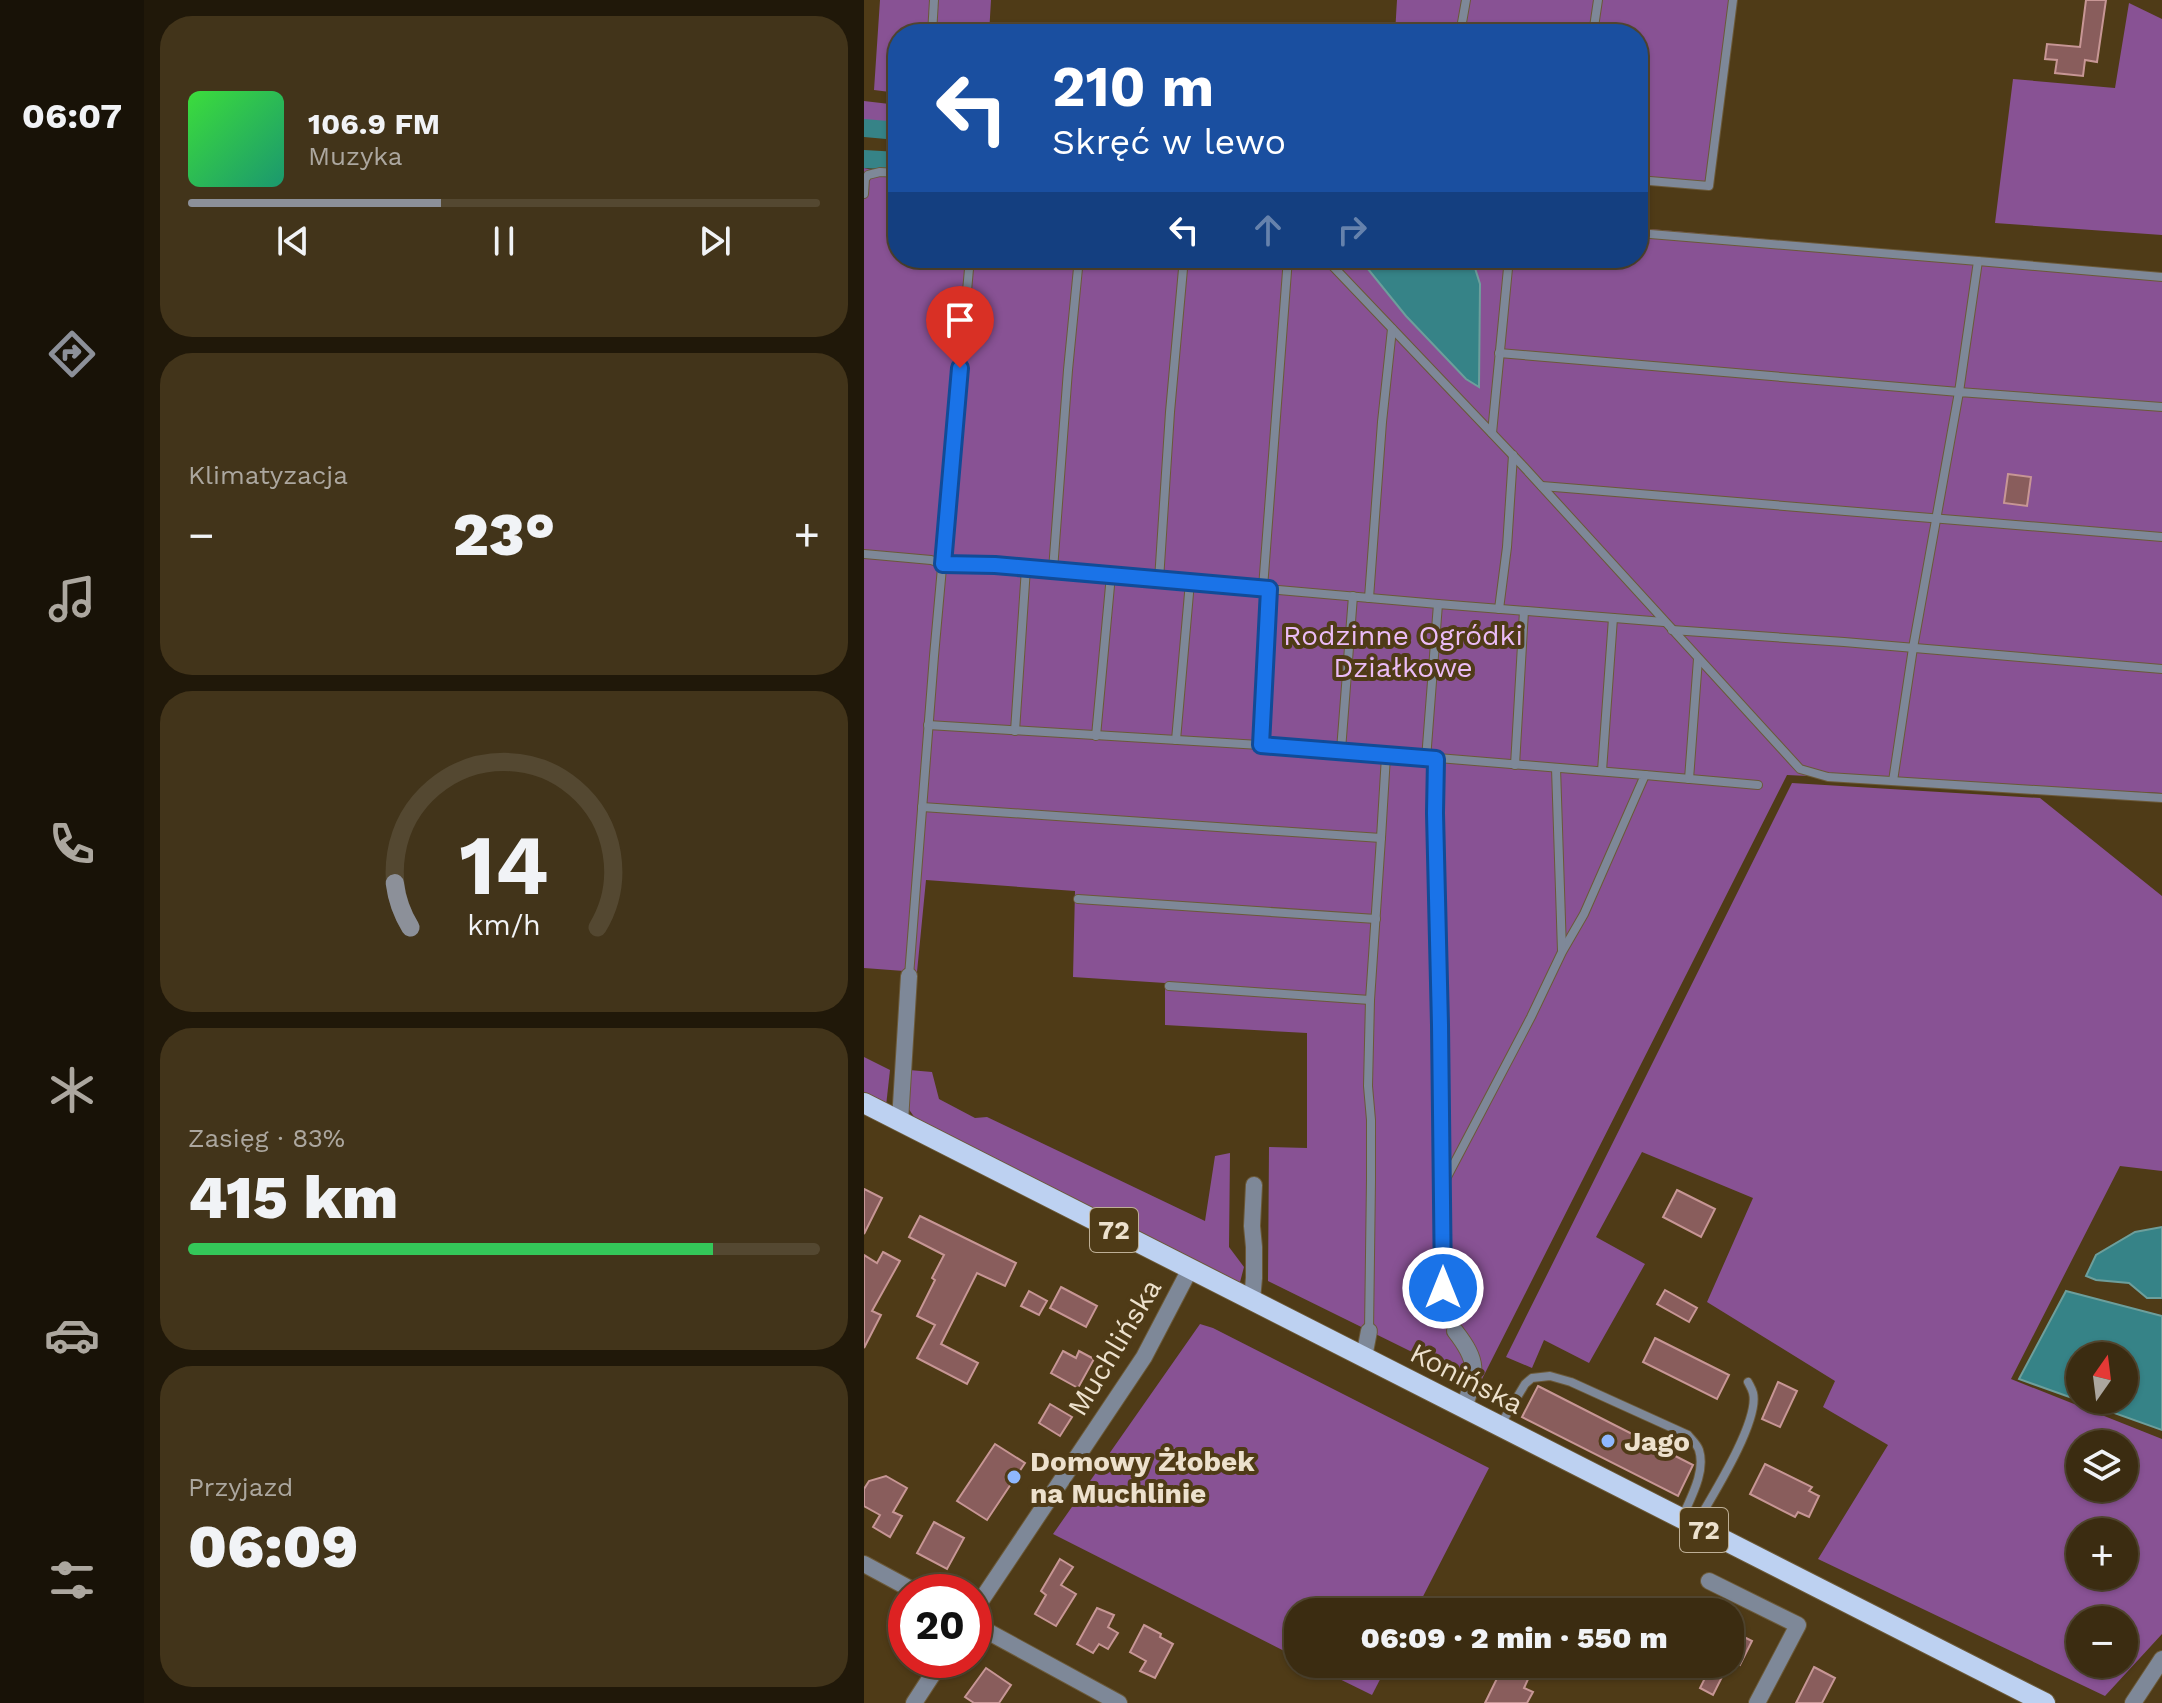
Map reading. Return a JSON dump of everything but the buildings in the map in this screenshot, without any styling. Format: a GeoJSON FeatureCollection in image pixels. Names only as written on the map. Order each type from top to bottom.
{"type":"FeatureCollection","features":[{"type":"Feature","properties":{"kind":"main road","name":"Konińska"},"geometry":{"type":"LineString","coordinates":[[864,1103],[2045,1703]]}},
{"type":"Feature","properties":{"kind":"street"},"geometry":{"type":"LineString","coordinates":[[900,1121],[909,976]]}},
{"type":"Feature","properties":{"kind":"street"},"geometry":{"type":"LineString","coordinates":[[1252,1300],[1254,1185]]}},
{"type":"Feature","properties":{"kind":"street","name":"Muchlińska"},"geometry":{"type":"LineString","coordinates":[[992,1584],[1144,1357],[1190,1269]]}},
{"type":"Feature","properties":{"kind":"street"},"geometry":{"type":"LineString","coordinates":[[1364,1357],[1369,1331]]}},
{"type":"Feature","properties":{"kind":"street"},"geometry":{"type":"LineString","coordinates":[[1455,1331],[1464,1343],[1475,1375],[1464,1408]]}},
{"type":"Feature","properties":{"kind":"street"},"geometry":{"type":"LineString","coordinates":[[864,1564],[888,1577]]}},
{"type":"Feature","properties":{"kind":"street"},"geometry":{"type":"LineString","coordinates":[[1709,1581],[1798,1625],[1757,1703]]}},
{"type":"Feature","properties":{"kind":"street"},"geometry":{"type":"LineString","coordinates":[[992,1634],[1119,1703]]}},
{"type":"Feature","properties":{"kind":"street"},"geometry":{"type":"LineString","coordinates":[[2133,1703],[2162,1659]]}},
{"type":"Feature","properties":{"kind":"street"},"geometry":{"type":"LineString","coordinates":[[914,1703],[930,1678]]}},
{"type":"Feature","properties":{"kind":"lane"},"geometry":{"type":"LineString","coordinates":[[933,24],[934,0]]}},
{"type":"Feature","properties":{"kind":"lane"},"geometry":{"type":"LineString","coordinates":[[1462,24],[1466,0]]}},
{"type":"Feature","properties":{"kind":"lane"},"geometry":{"type":"LineString","coordinates":[[1594,24],[1598,0]]}},
{"type":"Feature","properties":{"kind":"lane"},"geometry":{"type":"LineString","coordinates":[[1648,181],[1709,186],[1733,0]]}},
{"type":"Feature","properties":{"kind":"lane"},"geometry":{"type":"LineString","coordinates":[[864,194],[868,175],[888,172]]}},
{"type":"Feature","properties":{"kind":"lane"},"geometry":{"type":"LineString","coordinates":[[1648,234],[2162,277]]}},
{"type":"Feature","properties":{"kind":"lane"},"geometry":{"type":"LineString","coordinates":[[1893,781],[1978,261]]}},
{"type":"Feature","properties":{"kind":"lane"},"geometry":{"type":"LineString","coordinates":[[909,976],[969,268]]}},
{"type":"Feature","properties":{"kind":"lane"},"geometry":{"type":"LineString","coordinates":[[1053,570],[1078,268]]}},
{"type":"Feature","properties":{"kind":"lane"},"geometry":{"type":"LineString","coordinates":[[1159,580],[1183,268]]}},
{"type":"Feature","properties":{"kind":"lane"},"geometry":{"type":"LineString","coordinates":[[1261,745],[1266,588],[1287,268]]}},
{"type":"Feature","properties":{"kind":"lane"},"geometry":{"type":"LineString","coordinates":[[1334,268],[1541,485],[1800,769],[1828,777],[2162,798]]}},
{"type":"Feature","properties":{"kind":"lane"},"geometry":{"type":"LineString","coordinates":[[1492,433],[1508,268]]}},
{"type":"Feature","properties":{"kind":"lane"},"geometry":{"type":"LineString","coordinates":[[1369,598],[1392,329]]}},
{"type":"Feature","properties":{"kind":"lane"},"geometry":{"type":"LineString","coordinates":[[1499,353],[2162,407]]}},
{"type":"Feature","properties":{"kind":"lane"},"geometry":{"type":"LineString","coordinates":[[1499,609],[1513,455]]}},
{"type":"Feature","properties":{"kind":"lane"},"geometry":{"type":"LineString","coordinates":[[1541,485],[2162,537]]}},
{"type":"Feature","properties":{"kind":"lane"},"geometry":{"type":"LineString","coordinates":[[864,554],[931,560],[943,564],[1053,570],[1664,622]]}},
{"type":"Feature","properties":{"kind":"lane"},"geometry":{"type":"LineString","coordinates":[[1015,731],[1026,568]]}},
{"type":"Feature","properties":{"kind":"lane"},"geometry":{"type":"LineString","coordinates":[[1096,736],[1111,575]]}},
{"type":"Feature","properties":{"kind":"lane"},"geometry":{"type":"LineString","coordinates":[[1176,740],[1190,582]]}},
{"type":"Feature","properties":{"kind":"lane"},"geometry":{"type":"LineString","coordinates":[[1341,750],[1353,596]]}},
{"type":"Feature","properties":{"kind":"lane"},"geometry":{"type":"LineString","coordinates":[[1426,759],[1438,604]]}},
{"type":"Feature","properties":{"kind":"lane"},"geometry":{"type":"LineString","coordinates":[[1515,765],[1524,611]]}},
{"type":"Feature","properties":{"kind":"lane"},"geometry":{"type":"LineString","coordinates":[[1602,771],[1613,618]]}},
{"type":"Feature","properties":{"kind":"lane"},"geometry":{"type":"LineString","coordinates":[[1672,630],[2162,669]]}},
{"type":"Feature","properties":{"kind":"lane"},"geometry":{"type":"LineString","coordinates":[[1689,779],[1698,659]]}},
{"type":"Feature","properties":{"kind":"lane"},"geometry":{"type":"LineString","coordinates":[[928,725],[1341,750],[1758,785]]}},
{"type":"Feature","properties":{"kind":"lane"},"geometry":{"type":"LineString","coordinates":[[1369,1331],[1370,1000],[1386,756]]}},
{"type":"Feature","properties":{"kind":"lane"},"geometry":{"type":"LineString","coordinates":[[1436,759],[1443,1288],[1445,1310],[1455,1331]]}},
{"type":"Feature","properties":{"kind":"lane"},"geometry":{"type":"LineString","coordinates":[[1556,768],[1562,952]]}},
{"type":"Feature","properties":{"kind":"lane"},"geometry":{"type":"LineString","coordinates":[[1442,1193],[1447,1177],[1584,914],[1645,775]]}},
{"type":"Feature","properties":{"kind":"lane"},"geometry":{"type":"LineString","coordinates":[[922,807],[1381,838]]}},
{"type":"Feature","properties":{"kind":"lane"},"geometry":{"type":"LineString","coordinates":[[1078,899],[1376,919]]}},
{"type":"Feature","properties":{"kind":"lane"},"geometry":{"type":"LineString","coordinates":[[1169,986],[1370,1000]]}},
{"type":"Feature","properties":{"kind":"lane"},"geometry":{"type":"LineString","coordinates":[[1500,1426],[1525,1384],[1532,1378],[1550,1376],[1571,1382],[1688,1435],[1701,1453],[1688,1522]]}},
{"type":"Feature","properties":{"kind":"lane"},"geometry":{"type":"LineString","coordinates":[[1688,1522],[1742,1441],[1754,1395],[1748,1382]]}},
{"type":"Feature","properties":{"kind":"green space"},"geometry":{"type":"Polygon","coordinates":[[[880,0],[991,0],[990,24],[888,24],[888,92],[874,90],[880,0]]]}},
{"type":"Feature","properties":{"kind":"green space"},"geometry":{"type":"Polygon","coordinates":[[[1397,0],[1736,0],[1712,190],[1648,185],[1648,24],[1396,24],[1397,0]]]}},
{"type":"Feature","properties":{"kind":"green space"},"geometry":{"type":"Polygon","coordinates":[[[2129,3],[2162,19],[2162,235],[1995,223],[2013,79],[2115,88],[2129,3]]]}},
{"type":"Feature","properties":{"kind":"green space"},"geometry":{"type":"Polygon","coordinates":[[[864,101],[888,104],[888,136],[864,134],[864,101]]]}},
{"type":"Feature","properties":{"kind":"green space","name":"Rodzinne Ogródki Działkowe"},"geometry":{"type":"Polygon","coordinates":[[[864,168],[888,172],[888,268],[1648,268],[1648,229],[2162,273],[2162,793],[1787,775],[1479,1385],[1268,1281],[1269,1147],[1307,1148],[1307,1033],[1165,1025],[1165,983],[1073,977],[1075,891],[926,880],[917,972],[864,968],[864,168]]]}},
{"type":"Feature","properties":{"kind":"green space"},"geometry":{"type":"Polygon","coordinates":[[[1792,783],[2040,798],[2162,896],[2162,1171],[2120,1166],[2011,1379],[2066,1401],[2066,1414],[2099,1414],[2162,1439],[2162,1634],[2138,1660],[2138,1606],[2066,1606],[2066,1677],[1818,1559],[1888,1445],[1823,1407],[1835,1381],[1707,1302],[1753,1198],[1642,1152],[1596,1237],[1645,1264],[1589,1363],[1544,1340],[1532,1368],[1506,1357],[1792,783]]]}},
{"type":"Feature","properties":{"kind":"green space"},"geometry":{"type":"Polygon","coordinates":[[[864,1057],[890,1070],[886,1106],[864,1095],[864,1057]]]}},
{"type":"Feature","properties":{"kind":"green space"},"geometry":{"type":"Polygon","coordinates":[[[909,1070],[932,1072],[939,1099],[975,1118],[987,1117],[1205,1221],[1215,1156],[1230,1153],[1229,1247],[1244,1267],[1239,1286],[919,1124],[908,1108],[909,1070]]]}},
{"type":"Feature","properties":{"kind":"green space"},"geometry":{"type":"Polygon","coordinates":[[[1200,1324],[1489,1468],[1422,1598],[1284,1598],[1284,1651],[1053,1534],[1200,1324]]]}},
{"type":"Feature","properties":{"kind":"green space"},"geometry":{"type":"Polygon","coordinates":[[[1337,1678],[1381,1678],[1372,1695],[1337,1678]]]}},
{"type":"Feature","properties":{"kind":"green space"},"geometry":{"type":"Polygon","coordinates":[[[2067,1678],[2122,1678],[2105,1696],[2067,1678]]]}},
{"type":"Feature","properties":{"kind":"water"},"geometry":{"type":"Polygon","coordinates":[[[1367,268],[1475,268],[1480,284],[1479,387],[1466,379],[1406,316],[1367,268]]]}},
{"type":"Feature","properties":{"kind":"water"},"geometry":{"type":"Polygon","coordinates":[[[2162,1227],[2162,1298],[2147,1298],[2129,1283],[2086,1276],[2096,1255],[2135,1232],[2162,1227]]]}},
{"type":"Feature","properties":{"kind":"water"},"geometry":{"type":"Polygon","coordinates":[[[2066,1291],[2162,1316],[2162,1430],[2117,1414],[2138,1414],[2138,1342],[2066,1342],[2066,1396],[2019,1379],[2066,1291]]]}},
{"type":"Feature","properties":{"kind":"waterway"},"geometry":{"type":"LineString","coordinates":[[864,128],[888,130]]}},
{"type":"Feature","properties":{"kind":"waterway"},"geometry":{"type":"LineString","coordinates":[[864,159],[888,160]]}},
{"type":"Feature","properties":{"kind":"place","name":"Jago"},"geometry":{"type":"Point","coordinates":[1608,1441]}},
{"type":"Feature","properties":{"kind":"place","name":"Domowy Żłobek na Muchlinie"},"geometry":{"type":"Point","coordinates":[1014,1477]}},
{"type":"Feature","properties":{"kind":"route"},"geometry":{"type":"LineString","coordinates":[[960,368],[943,564],[995,565],[1269,589],[1261,745],[1436,759],[1443,1288]]}}]}
